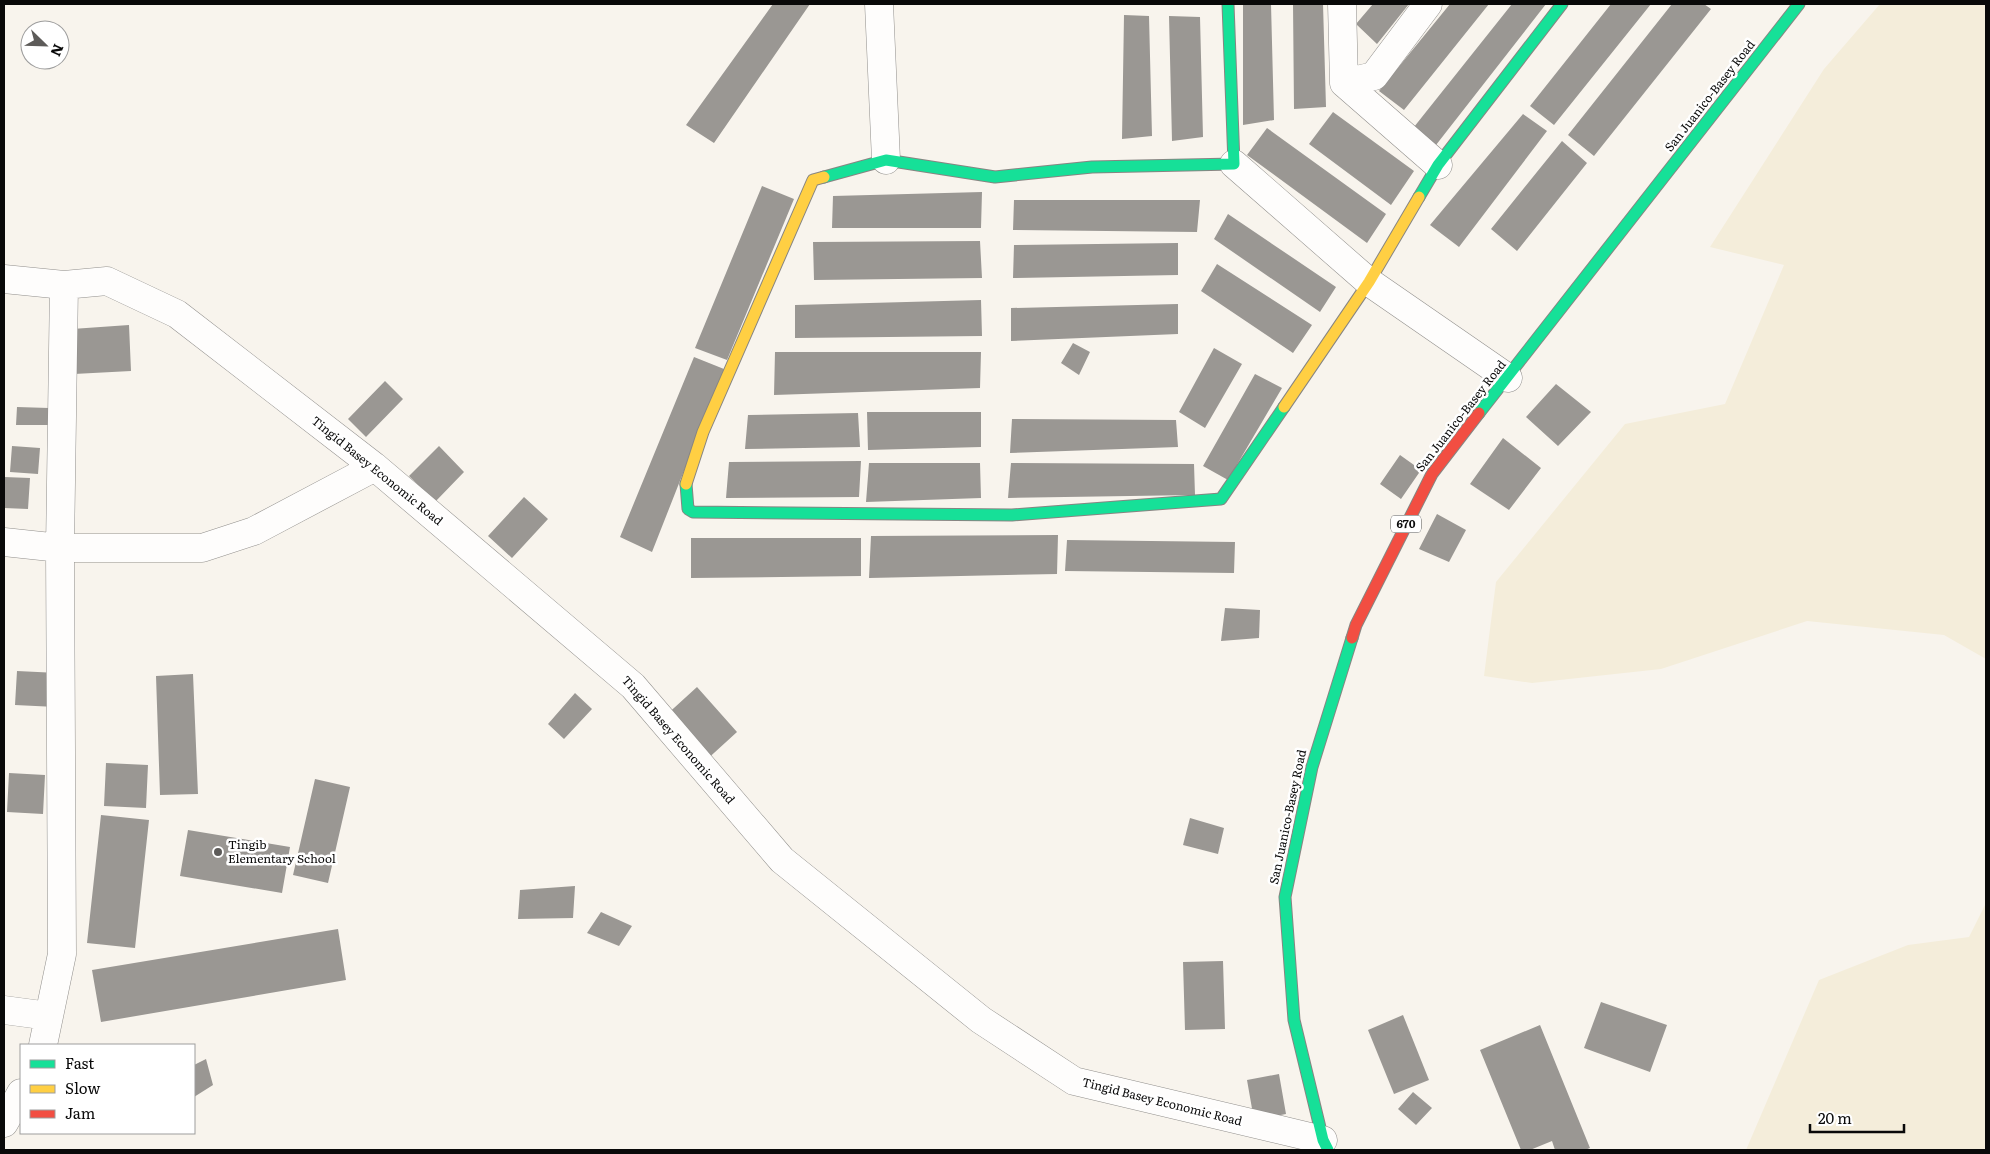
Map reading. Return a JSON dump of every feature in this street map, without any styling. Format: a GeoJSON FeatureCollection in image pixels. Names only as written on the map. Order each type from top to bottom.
{"type":"FeatureCollection","features":[{"type":"Feature","properties":{"kind":"street"},"geometry":{"type":"LineString","coordinates":[[879,4],[886,160]]}},
{"type":"Feature","properties":{"kind":"street"},"geometry":{"type":"LineString","coordinates":[[1228,4],[1234,164]]}},
{"type":"Feature","properties":{"kind":"street"},"geometry":{"type":"LineString","coordinates":[[1342,4],[1344,83],[1438,165]]}},
{"type":"Feature","properties":{"kind":"street"},"geometry":{"type":"LineString","coordinates":[[1344,83],[1374,76],[1428,4]]}},
{"type":"Feature","properties":{"kind":"street"},"geometry":{"type":"LineString","coordinates":[[1508,378],[1369,282],[1234,164],[1092,167],[995,177],[886,160],[813,180],[703,432],[685,487],[688,509],[693,512],[775,514],[1012,516],[1220,499],[1369,282],[1438,165],[1562,4]]}},
{"type":"Feature","properties":{"kind":"street","name":"San Juanico-Basey Road"},"geometry":{"type":"LineString","coordinates":[[1325,1145],[1294,1020],[1285,896],[1312,768],[1356,625],[1432,474],[1799,4]]}},
{"type":"Feature","properties":{"kind":"street","name":"Tingid Basey Economic Road"},"geometry":{"type":"LineString","coordinates":[[4,278],[64,285],[107,281],[177,314],[375,467],[633,686],[782,860],[981,1020],[1074,1080],[1325,1145]]}},
{"type":"Feature","properties":{"kind":"street"},"geometry":{"type":"LineString","coordinates":[[43,1044],[62,954],[60,548],[64,285]]}},
{"type":"Feature","properties":{"kind":"street"},"geometry":{"type":"LineString","coordinates":[[4,542],[60,548],[202,548],[254,531],[375,467]]}},
{"type":"Feature","properties":{"kind":"street"},"geometry":{"type":"LineString","coordinates":[[4,1010],[49,1016]]}},
{"type":"Feature","properties":{"kind":"street"},"geometry":{"type":"LineString","coordinates":[[4,1123],[20,1095]]}},
{"type":"Feature","properties":{"kind":"shaded area"},"geometry":{"type":"Polygon","coordinates":[[[1880,4],[1986,4],[1986,659],[1944,635],[1807,621],[1661,669],[1532,683],[1484,676],[1496,582],[1625,424],[1725,404],[1784,265],[1710,247],[1824,69],[1880,4]]]}},
{"type":"Feature","properties":{"kind":"shaded area"},"geometry":{"type":"Polygon","coordinates":[[[1986,903],[1986,1150],[1746,1150],[1819,980],[1908,945],[1969,937],[1986,903]]]}},
{"type":"Feature","properties":{"kind":"building"},"geometry":{"type":"Polygon","coordinates":[[[773,4],[810,4],[714,143],[686,125],[773,4]]]}},
{"type":"Feature","properties":{"kind":"building"},"geometry":{"type":"Polygon","coordinates":[[[1243,4],[1271,4],[1274,120],[1243,125],[1243,4]]]}},
{"type":"Feature","properties":{"kind":"building"},"geometry":{"type":"Polygon","coordinates":[[[1293,4],[1323,4],[1326,107],[1294,109],[1293,4]]]}},
{"type":"Feature","properties":{"kind":"building"},"geometry":{"type":"Polygon","coordinates":[[[1373,4],[1409,4],[1377,44],[1356,24],[1373,4]]]}},
{"type":"Feature","properties":{"kind":"building"},"geometry":{"type":"Polygon","coordinates":[[[1450,4],[1489,4],[1404,110],[1379,91],[1450,4]]]}},
{"type":"Feature","properties":{"kind":"building"},"geometry":{"type":"Polygon","coordinates":[[[1512,4],[1546,4],[1436,145],[1414,127],[1512,4]]]}},
{"type":"Feature","properties":{"kind":"building"},"geometry":{"type":"Polygon","coordinates":[[[1611,4],[1651,4],[1554,125],[1530,106],[1611,4]]]}},
{"type":"Feature","properties":{"kind":"building"},"geometry":{"type":"Polygon","coordinates":[[[1672,4],[1704,4],[1711,9],[1594,156],[1568,135],[1672,4]]]}},
{"type":"Feature","properties":{"kind":"building"},"geometry":{"type":"Polygon","coordinates":[[[1124,15],[1149,16],[1152,136],[1122,139],[1124,15]]]}},
{"type":"Feature","properties":{"kind":"building"},"geometry":{"type":"Polygon","coordinates":[[[1169,16],[1200,17],[1203,137],[1172,141],[1169,16]]]}},
{"type":"Feature","properties":{"kind":"building"},"geometry":{"type":"Polygon","coordinates":[[[1333,112],[1414,171],[1391,205],[1309,144],[1333,112]]]}},
{"type":"Feature","properties":{"kind":"building"},"geometry":{"type":"Polygon","coordinates":[[[1523,114],[1547,131],[1459,247],[1430,225],[1523,114]]]}},
{"type":"Feature","properties":{"kind":"building"},"geometry":{"type":"Polygon","coordinates":[[[1267,128],[1386,214],[1367,243],[1247,155],[1267,128]]]}},
{"type":"Feature","properties":{"kind":"building"},"geometry":{"type":"Polygon","coordinates":[[[1562,141],[1587,163],[1517,251],[1491,229],[1562,141]]]}},
{"type":"Feature","properties":{"kind":"building"},"geometry":{"type":"Polygon","coordinates":[[[762,186],[794,199],[727,360],[695,348],[762,186]]]}},
{"type":"Feature","properties":{"kind":"building"},"geometry":{"type":"Polygon","coordinates":[[[982,192],[981,228],[832,228],[833,196],[982,192]]]}},
{"type":"Feature","properties":{"kind":"building"},"geometry":{"type":"Polygon","coordinates":[[[1014,200],[1200,200],[1197,232],[1013,230],[1014,200]]]}},
{"type":"Feature","properties":{"kind":"building"},"geometry":{"type":"Polygon","coordinates":[[[1228,214],[1336,287],[1320,312],[1214,239],[1228,214]]]}},
{"type":"Feature","properties":{"kind":"building"},"geometry":{"type":"Polygon","coordinates":[[[980,241],[982,278],[814,280],[813,242],[980,241]]]}},
{"type":"Feature","properties":{"kind":"building"},"geometry":{"type":"Polygon","coordinates":[[[1178,243],[1178,275],[1013,278],[1014,245],[1178,243]]]}},
{"type":"Feature","properties":{"kind":"building"},"geometry":{"type":"Polygon","coordinates":[[[1217,264],[1312,325],[1293,353],[1201,291],[1217,264]]]}},
{"type":"Feature","properties":{"kind":"building"},"geometry":{"type":"Polygon","coordinates":[[[981,300],[982,336],[795,338],[795,305],[981,300]]]}},
{"type":"Feature","properties":{"kind":"building"},"geometry":{"type":"Polygon","coordinates":[[[1178,304],[1178,334],[1011,341],[1011,308],[1178,304]]]}},
{"type":"Feature","properties":{"kind":"building"},"geometry":{"type":"Polygon","coordinates":[[[129,325],[131,371],[74,374],[72,329],[129,325]]]}},
{"type":"Feature","properties":{"kind":"building"},"geometry":{"type":"Polygon","coordinates":[[[1073,343],[1090,352],[1079,375],[1061,363],[1073,343]]]}},
{"type":"Feature","properties":{"kind":"building"},"geometry":{"type":"Polygon","coordinates":[[[1214,348],[1242,364],[1205,428],[1179,412],[1214,348]]]}},
{"type":"Feature","properties":{"kind":"building"},"geometry":{"type":"Polygon","coordinates":[[[775,352],[981,352],[980,388],[774,395],[775,352]]]}},
{"type":"Feature","properties":{"kind":"building"},"geometry":{"type":"Polygon","coordinates":[[[694,357],[724,369],[652,552],[620,537],[694,357]]]}},
{"type":"Feature","properties":{"kind":"building"},"geometry":{"type":"Polygon","coordinates":[[[1255,374],[1282,388],[1228,480],[1203,466],[1255,374]]]}},
{"type":"Feature","properties":{"kind":"building"},"geometry":{"type":"Polygon","coordinates":[[[385,381],[403,399],[366,437],[348,419],[385,381]]]}},
{"type":"Feature","properties":{"kind":"building"},"geometry":{"type":"Polygon","coordinates":[[[1556,384],[1591,412],[1558,446],[1526,417],[1556,384]]]}},
{"type":"Feature","properties":{"kind":"building"},"geometry":{"type":"Polygon","coordinates":[[[17,407],[49,408],[48,425],[16,425],[17,407]]]}},
{"type":"Feature","properties":{"kind":"building"},"geometry":{"type":"Polygon","coordinates":[[[867,412],[981,412],[981,447],[868,450],[867,412]]]}},
{"type":"Feature","properties":{"kind":"building"},"geometry":{"type":"Polygon","coordinates":[[[858,413],[860,447],[745,449],[748,415],[858,413]]]}},
{"type":"Feature","properties":{"kind":"building"},"geometry":{"type":"Polygon","coordinates":[[[1012,419],[1176,420],[1178,447],[1010,453],[1012,419]]]}},
{"type":"Feature","properties":{"kind":"building"},"geometry":{"type":"Polygon","coordinates":[[[1503,438],[1541,468],[1509,510],[1470,484],[1503,438]]]}},
{"type":"Feature","properties":{"kind":"building"},"geometry":{"type":"Polygon","coordinates":[[[12,446],[40,448],[38,474],[10,472],[12,446]]]}},
{"type":"Feature","properties":{"kind":"building"},"geometry":{"type":"Polygon","coordinates":[[[439,446],[464,472],[435,502],[409,476],[439,446]]]}},
{"type":"Feature","properties":{"kind":"building"},"geometry":{"type":"Polygon","coordinates":[[[1400,455],[1421,470],[1401,499],[1380,484],[1400,455]]]}},
{"type":"Feature","properties":{"kind":"building"},"geometry":{"type":"Polygon","coordinates":[[[861,461],[859,497],[726,498],[729,462],[861,461]]]}},
{"type":"Feature","properties":{"kind":"building"},"geometry":{"type":"Polygon","coordinates":[[[869,463],[980,463],[981,498],[866,502],[869,463]]]}},
{"type":"Feature","properties":{"kind":"building"},"geometry":{"type":"Polygon","coordinates":[[[1011,463],[1194,464],[1195,495],[1008,498],[1011,463]]]}},
{"type":"Feature","properties":{"kind":"building"},"geometry":{"type":"Polygon","coordinates":[[[4,477],[30,478],[28,509],[4,508],[4,477]]]}},
{"type":"Feature","properties":{"kind":"building"},"geometry":{"type":"Polygon","coordinates":[[[524,497],[548,519],[512,558],[488,536],[524,497]]]}},
{"type":"Feature","properties":{"kind":"building"},"geometry":{"type":"Polygon","coordinates":[[[1437,514],[1466,530],[1449,562],[1419,549],[1437,514]]]}},
{"type":"Feature","properties":{"kind":"building"},"geometry":{"type":"Polygon","coordinates":[[[1058,535],[1057,574],[869,578],[871,536],[1058,535]]]}},
{"type":"Feature","properties":{"kind":"building"},"geometry":{"type":"Polygon","coordinates":[[[691,538],[861,538],[861,576],[691,578],[691,538]]]}},
{"type":"Feature","properties":{"kind":"building"},"geometry":{"type":"Polygon","coordinates":[[[1067,540],[1235,542],[1234,573],[1065,571],[1067,540]]]}},
{"type":"Feature","properties":{"kind":"building"},"geometry":{"type":"Polygon","coordinates":[[[1225,608],[1260,610],[1259,638],[1221,641],[1225,608]]]}},
{"type":"Feature","properties":{"kind":"building"},"geometry":{"type":"Polygon","coordinates":[[[17,671],[58,673],[56,707],[15,705],[17,671]]]}},
{"type":"Feature","properties":{"kind":"building"},"geometry":{"type":"Polygon","coordinates":[[[193,674],[198,794],[160,795],[156,676],[193,674]]]}},
{"type":"Feature","properties":{"kind":"building"},"geometry":{"type":"Polygon","coordinates":[[[697,687],[737,732],[703,763],[663,718],[697,687]]]}},
{"type":"Feature","properties":{"kind":"building"},"geometry":{"type":"Polygon","coordinates":[[[575,693],[592,709],[564,739],[548,724],[575,693]]]}},
{"type":"Feature","properties":{"kind":"building"},"geometry":{"type":"Polygon","coordinates":[[[106,763],[148,765],[146,808],[104,806],[106,763]]]}},
{"type":"Feature","properties":{"kind":"building"},"geometry":{"type":"Polygon","coordinates":[[[9,773],[45,775],[43,814],[7,812],[9,773]]]}},
{"type":"Feature","properties":{"kind":"building"},"geometry":{"type":"Polygon","coordinates":[[[315,779],[350,787],[328,883],[293,875],[315,779]]]}},
{"type":"Feature","properties":{"kind":"building"},"geometry":{"type":"Polygon","coordinates":[[[101,815],[149,820],[135,948],[87,943],[101,815]]]}},
{"type":"Feature","properties":{"kind":"building"},"geometry":{"type":"Polygon","coordinates":[[[1190,818],[1224,828],[1218,854],[1183,845],[1190,818]]]}},
{"type":"Feature","properties":{"kind":"building"},"geometry":{"type":"Polygon","coordinates":[[[188,830],[290,847],[282,893],[180,876],[188,830]]]}},
{"type":"Feature","properties":{"kind":"building"},"geometry":{"type":"Polygon","coordinates":[[[575,886],[573,918],[518,919],[520,890],[575,886]]]}},
{"type":"Feature","properties":{"kind":"building"},"geometry":{"type":"Polygon","coordinates":[[[601,912],[632,926],[619,946],[587,933],[601,912]]]}},
{"type":"Feature","properties":{"kind":"building"},"geometry":{"type":"Polygon","coordinates":[[[338,929],[346,980],[101,1022],[92,970],[338,929]]]}},
{"type":"Feature","properties":{"kind":"building"},"geometry":{"type":"Polygon","coordinates":[[[1223,961],[1225,1029],[1185,1030],[1183,962],[1223,961]]]}},
{"type":"Feature","properties":{"kind":"building"},"geometry":{"type":"Polygon","coordinates":[[[1601,1002],[1667,1025],[1650,1072],[1584,1048],[1601,1002]]]}},
{"type":"Feature","properties":{"kind":"building"},"geometry":{"type":"Polygon","coordinates":[[[1403,1015],[1429,1080],[1394,1094],[1368,1030],[1403,1015]]]}},
{"type":"Feature","properties":{"kind":"building"},"geometry":{"type":"Polygon","coordinates":[[[1540,1025],[1590,1148],[1585,1150],[1555,1150],[1552,1141],[1530,1150],[1521,1150],[1480,1050],[1540,1025]]]}},
{"type":"Feature","properties":{"kind":"building"},"geometry":{"type":"Polygon","coordinates":[[[206,1059],[213,1085],[195,1096],[195,1064],[206,1059]]]}},
{"type":"Feature","properties":{"kind":"building"},"geometry":{"type":"Polygon","coordinates":[[[1279,1074],[1286,1114],[1254,1120],[1247,1080],[1279,1074]]]}},
{"type":"Feature","properties":{"kind":"building"},"geometry":{"type":"Polygon","coordinates":[[[1413,1092],[1432,1108],[1416,1125],[1398,1109],[1413,1092]]]}},
{"type":"Feature","properties":{"kind":"traffic: fast"},"geometry":{"type":"LineString","coordinates":[[824,177],[886,160],[995,177],[1092,167],[1234,164],[1228,4]]}},
{"type":"Feature","properties":{"kind":"traffic: fast"},"geometry":{"type":"LineString","coordinates":[[1419,197],[1438,165],[1562,4]]}},
{"type":"Feature","properties":{"kind":"traffic: fast"},"geometry":{"type":"LineString","coordinates":[[1479,413],[1799,4]]}},
{"type":"Feature","properties":{"kind":"traffic: fast"},"geometry":{"type":"LineString","coordinates":[[686,484],[688,509],[693,512],[1012,515],[1221,499],[1284,407]]}},
{"type":"Feature","properties":{"kind":"traffic: fast"},"geometry":{"type":"LineString","coordinates":[[1328,1150],[1323,1140],[1294,1020],[1285,897],[1312,767],[1352,638]]}},
{"type":"Feature","properties":{"kind":"traffic: slow"},"geometry":{"type":"LineString","coordinates":[[686,484],[703,432],[813,180],[824,177]]}},
{"type":"Feature","properties":{"kind":"traffic: slow"},"geometry":{"type":"LineString","coordinates":[[1284,407],[1369,282],[1419,197]]}},
{"type":"Feature","properties":{"kind":"traffic: jam"},"geometry":{"type":"LineString","coordinates":[[1352,638],[1356,625],[1432,474],[1479,413]]}},
{"type":"Feature","properties":{"kind":"place","name":"Tingib Elementary School"},"geometry":{"type":"Point","coordinates":[218,852]}}]}
